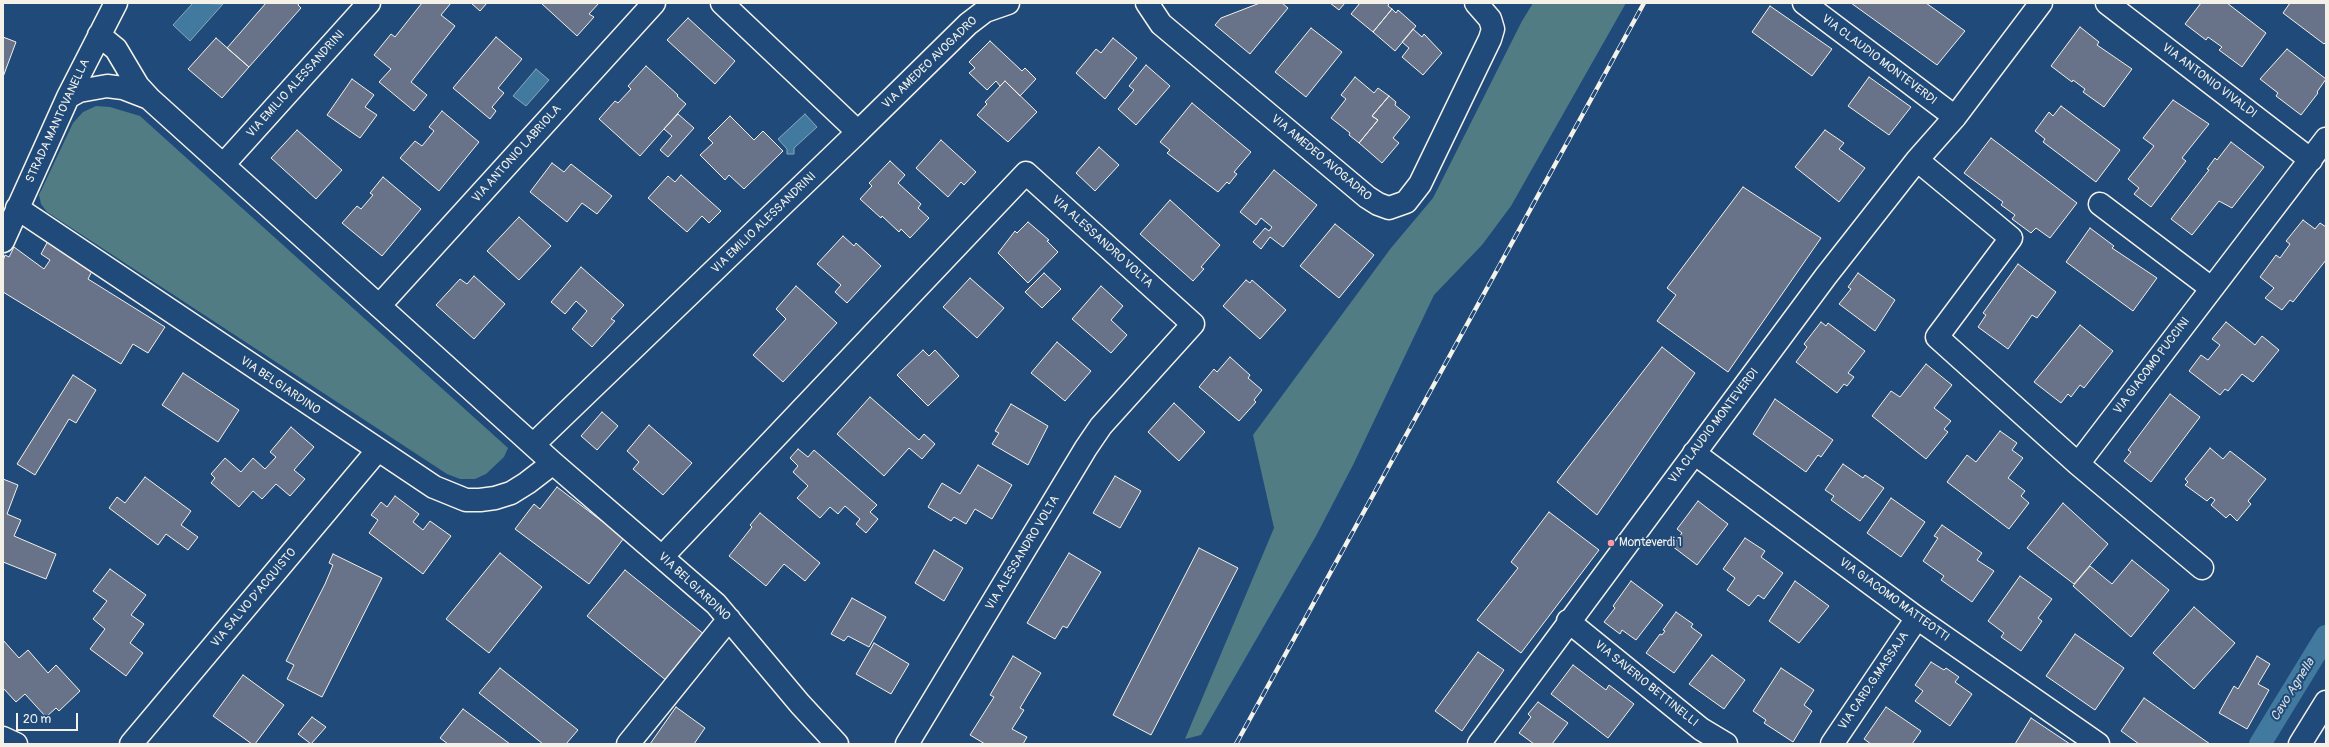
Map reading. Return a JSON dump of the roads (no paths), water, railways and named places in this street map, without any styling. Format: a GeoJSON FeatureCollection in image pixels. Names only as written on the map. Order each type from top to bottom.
{"type":"FeatureCollection","features":[{"type":"Feature","properties":{"kind":"street","name":"STRADA MANTOVANELLA"},"geometry":{"type":"LineString","coordinates":[[3,241],[68,97],[116,3]]}},
{"type":"Feature","properties":{"kind":"street","name":"VIA EMILIO ALESSANDRINI"},"geometry":{"type":"LineString","coordinates":[[223,165],[369,3]]}},
{"type":"Feature","properties":{"kind":"street","name":"VIA ANTONIO LABRIOLA"},"geometry":{"type":"LineString","coordinates":[[379,306],[654,3]]}},
{"type":"Feature","properties":{"kind":"street"},"geometry":{"type":"LineString","coordinates":[[722,3],[858,132]]}},
{"type":"Feature","properties":{"kind":"street","name":"VIA AMEDEO AVOGADRO"},"geometry":{"type":"LineString","coordinates":[[858,132],[968,24],[985,11],[1008,3]]}},
{"type":"Feature","properties":{"kind":"street","name":"VIA AMEDEO AVOGADRO"},"geometry":{"type":"LineString","coordinates":[[1147,3],[1161,24],[1367,197],[1378,204],[1389,208],[1406,202],[1420,184],[1490,39],[1493,29],[1490,19],[1476,3]]}},
{"type":"Feature","properties":{"kind":"street","name":"VIA CLAUDIO MONTEVERDI"},"geometry":{"type":"LineString","coordinates":[[1804,3],[1955,117]]}},
{"type":"Feature","properties":{"kind":"street","name":"VIA CLAUDIO MONTEVERDI"},"geometry":{"type":"LineString","coordinates":[[1481,743],[1568,621],[1826,276],[1917,160],[1955,117],[2041,3]]}},
{"type":"Feature","properties":{"kind":"street","name":"VIA ANTONIO VIVALDI"},"geometry":{"type":"LineString","coordinates":[[2107,3],[2311,160]]}},
{"type":"Feature","properties":{"kind":"street"},"geometry":{"type":"LineString","coordinates":[[97,39],[116,49],[138,86],[150,99],[123,88],[111,81],[103,73],[94,54],[97,39]]}},
{"type":"Feature","properties":{"kind":"street"},"geometry":{"type":"LineString","coordinates":[[68,97],[91,88],[107,86],[123,88]]}},
{"type":"Feature","properties":{"kind":"street","name":"VIA BELGIARDINO"},"geometry":{"type":"LineString","coordinates":[[150,99],[553,462],[662,556],[729,619],[800,704],[837,744]]}},
{"type":"Feature","properties":{"kind":"street","name":"VIA EMILIO ALESSANDRINI"},"geometry":{"type":"LineString","coordinates":[[534,444],[858,132]]}},
{"type":"Feature","properties":{"kind":"street","name":"VIA GIACOMO PUCCINI"},"geometry":{"type":"LineString","coordinates":[[2078,464],[2326,139]]}},
{"type":"Feature","properties":{"kind":"street"},"geometry":{"type":"LineString","coordinates":[[1917,160],[2011,238],[1937,337],[2078,464],[2202,568]]}},
{"type":"Feature","properties":{"kind":"street","name":"VIA ALESSANDRO VOLTA"},"geometry":{"type":"LineString","coordinates":[[662,556],[1026,173],[1193,324],[1101,426],[1086,448],[907,744]]}},
{"type":"Feature","properties":{"kind":"street"},"geometry":{"type":"LineString","coordinates":[[2100,204],[2211,288]]}},
{"type":"Feature","properties":{"kind":"street","name":"VIA BELGIARDINO"},"geometry":{"type":"LineString","coordinates":[[17,208],[377,451],[434,487],[466,500],[480,500],[511,493],[527,483],[553,462]]}},
{"type":"Feature","properties":{"kind":"street","name":"VIA SALVO D'ACQUISTO"},"geometry":{"type":"LineString","coordinates":[[131,744],[377,451]]}},
{"type":"Feature","properties":{"kind":"street","name":"VIA GIACOMO MATTEOTTI"},"geometry":{"type":"LineString","coordinates":[[1694,453],[1917,618],[2098,744]]}},
{"type":"Feature","properties":{"kind":"street","name":"VIA CARD.G.MASSAJA"},"geometry":{"type":"LineString","coordinates":[[1832,744],[1917,618]]}},
{"type":"Feature","properties":{"kind":"street"},"geometry":{"type":"LineString","coordinates":[[628,744],[729,619]]}},
{"type":"Feature","properties":{"kind":"street","name":"VIA SAVERIO BETTINELLI"},"geometry":{"type":"LineString","coordinates":[[1568,621],[1701,729],[1726,744]]}},
{"type":"Feature","properties":{"kind":"street"},"geometry":{"type":"LineString","coordinates":[[2300,744],[2326,702]]}},
{"type":"Feature","properties":{"kind":"street"},"geometry":{"type":"LineString","coordinates":[[3,738],[16,744]]}},
{"type":"Feature","properties":{"kind":"water"},"geometry":{"type":"Polygon","coordinates":[[[193,3],[223,4],[190,41],[173,25],[193,3]]]}},
{"type":"Feature","properties":{"kind":"water"},"geometry":{"type":"Polygon","coordinates":[[[536,69],[549,80],[526,106],[513,96],[536,69]]]}},
{"type":"Feature","properties":{"kind":"water"},"geometry":{"type":"Polygon","coordinates":[[[805,114],[817,127],[794,148],[794,154],[787,154],[787,149],[778,139],[805,114]]]}},
{"type":"Feature","properties":{"kind":"waterway","name":"Cavo Agnella"},"geometry":{"type":"LineString","coordinates":[[2260,744],[2326,636]]}},
{"type":"Feature","properties":{"kind":"railway"},"geometry":{"type":"LineString","coordinates":[[1236,744],[1644,3]]}},
{"type":"Feature","properties":{"kind":"place","name":"Monteverdi 1"},"geometry":{"type":"Point","coordinates":[1611,543]}}]}
